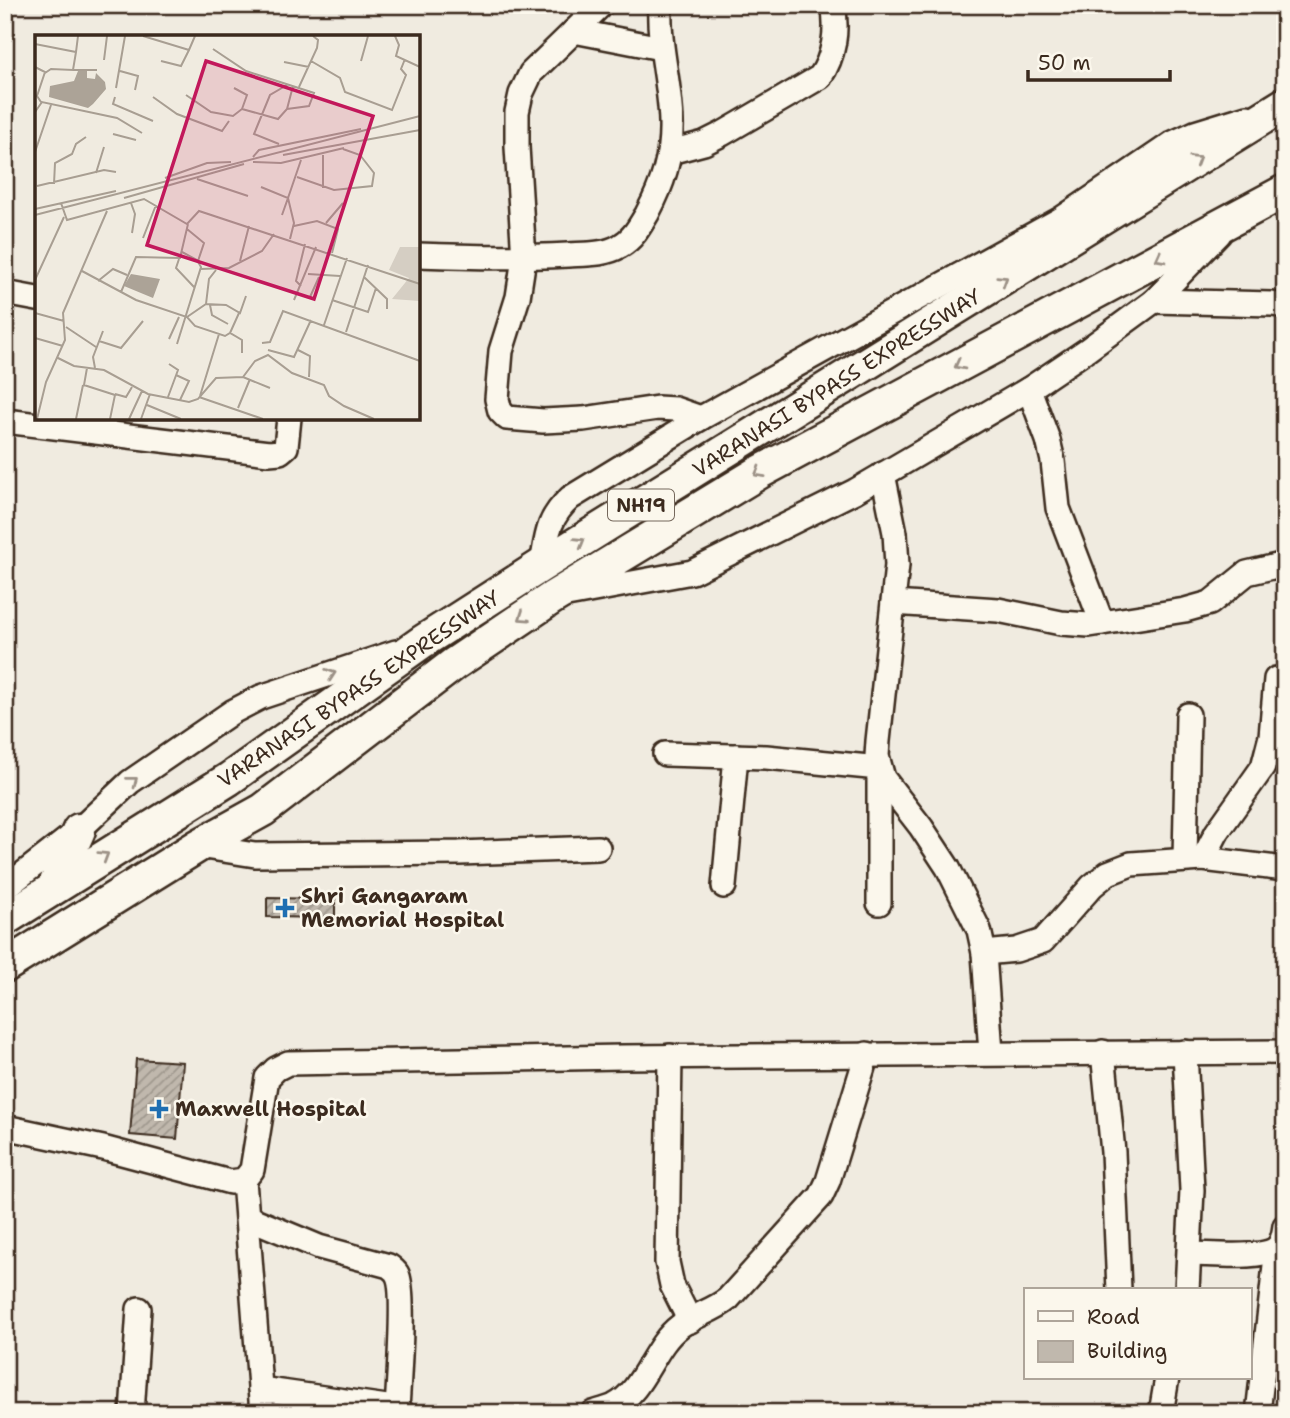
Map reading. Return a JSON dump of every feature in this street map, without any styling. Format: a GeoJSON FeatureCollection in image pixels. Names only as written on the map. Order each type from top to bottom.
{"type":"FeatureCollection","features":[{"type":"Feature","properties":{"kind":"highway","name":"VARANASI BYPASS EXPRESSWAY"},"geometry":{"type":"LineString","coordinates":[[5,919],[229,779],[422,642],[542,565],[1285,104]]}},
{"type":"Feature","properties":{"kind":"highway","name":"VARANASI BYPASS EXPRESSWAY"},"geometry":{"type":"LineString","coordinates":[[5,966],[198,846],[263,810],[454,664],[552,598],[760,472],[1285,191]]}},
{"type":"Feature","properties":{"kind":"highway"},"geometry":{"type":"LineString","coordinates":[[54,887],[79,830]]}},
{"type":"Feature","properties":{"kind":"street"},"geometry":{"type":"LineString","coordinates":[[601,5],[531,74],[519,103],[517,147],[523,258],[517,297],[500,351],[497,399],[500,411],[507,418],[543,421],[583,419],[657,408],[675,409],[701,418]]}},
{"type":"Feature","properties":{"kind":"street"},"geometry":{"type":"LineString","coordinates":[[420,256],[523,258],[600,253],[620,247],[632,238],[659,191],[670,152],[671,122],[661,48],[660,5]]}},
{"type":"Feature","properties":{"kind":"street"},"geometry":{"type":"LineString","coordinates":[[670,152],[704,143],[820,77],[833,49],[833,5]]}},
{"type":"Feature","properties":{"kind":"street"},"geometry":{"type":"LineString","coordinates":[[574,31],[661,48]]}},
{"type":"Feature","properties":{"kind":"street"},"geometry":{"type":"LineString","coordinates":[[542,565],[549,528],[557,510],[570,498],[701,418],[1061,219],[1173,143],[1195,133],[1285,104]]}},
{"type":"Feature","properties":{"kind":"street"},"geometry":{"type":"LineString","coordinates":[[552,598],[692,572],[883,474],[1029,389],[1087,350],[1154,301],[1236,217]]}},
{"type":"Feature","properties":{"kind":"street"},"geometry":{"type":"LineString","coordinates":[[5,293],[35,299]]}},
{"type":"Feature","properties":{"kind":"street"},"geometry":{"type":"LineString","coordinates":[[1154,301],[1285,306]]}},
{"type":"Feature","properties":{"kind":"street"},"geometry":{"type":"LineString","coordinates":[[1029,389],[1051,450],[1058,508],[1102,623]]}},
{"type":"Feature","properties":{"kind":"street"},"geometry":{"type":"LineString","coordinates":[[5,421],[269,453],[280,452],[286,447],[289,420]]}},
{"type":"Feature","properties":{"kind":"street"},"geometry":{"type":"LineString","coordinates":[[879,904],[878,741],[897,565],[895,533],[883,474]]}},
{"type":"Feature","properties":{"kind":"street"},"geometry":{"type":"LineString","coordinates":[[893,603],[998,610],[1061,623],[1089,625],[1185,610],[1210,603],[1248,573],[1285,564]]}},
{"type":"Feature","properties":{"kind":"street"},"geometry":{"type":"LineString","coordinates":[[5,888],[79,830],[130,782],[232,712],[261,697],[422,642]]}},
{"type":"Feature","properties":{"kind":"street"},"geometry":{"type":"LineString","coordinates":[[1194,859],[1217,832],[1263,767],[1271,736],[1276,679]]}},
{"type":"Feature","properties":{"kind":"street"},"geometry":{"type":"LineString","coordinates":[[1188,715],[1194,859]]}},
{"type":"Feature","properties":{"kind":"street"},"geometry":{"type":"LineString","coordinates":[[665,754],[736,756],[879,768]]}},
{"type":"Feature","properties":{"kind":"street"},"geometry":{"type":"LineString","coordinates":[[724,886],[736,756]]}},
{"type":"Feature","properties":{"kind":"street"},"geometry":{"type":"LineString","coordinates":[[879,768],[883,778],[921,827],[948,868],[979,930],[984,953],[991,1053]]}},
{"type":"Feature","properties":{"kind":"street"},"geometry":{"type":"LineString","coordinates":[[198,846],[254,855],[459,853],[598,848]]}},
{"type":"Feature","properties":{"kind":"street"},"geometry":{"type":"LineString","coordinates":[[984,953],[1016,950],[1043,941],[1092,886],[1119,868],[1131,864],[1194,859],[1285,869]]}},
{"type":"Feature","properties":{"kind":"street"},"geometry":{"type":"LineString","coordinates":[[1103,1052],[1113,1152],[1119,1288]]}},
{"type":"Feature","properties":{"kind":"street"},"geometry":{"type":"LineString","coordinates":[[1185,1052],[1192,1190],[1191,1254],[1187,1288]]}},
{"type":"Feature","properties":{"kind":"street"},"geometry":{"type":"LineString","coordinates":[[5,1127],[103,1148],[230,1182],[244,1180],[252,1170],[267,1077],[288,1063],[670,1056],[1285,1052]]}},
{"type":"Feature","properties":{"kind":"street"},"geometry":{"type":"LineString","coordinates":[[593,1413],[613,1406],[629,1395],[663,1344],[680,1326],[713,1310],[728,1299],[821,1196],[867,1054]]}},
{"type":"Feature","properties":{"kind":"street"},"geometry":{"type":"LineString","coordinates":[[670,1056],[667,1262],[672,1285],[690,1321]]}},
{"type":"Feature","properties":{"kind":"street"},"geometry":{"type":"LineString","coordinates":[[244,1180],[262,1413]]}},
{"type":"Feature","properties":{"kind":"street"},"geometry":{"type":"LineString","coordinates":[[247,1217],[319,1247],[389,1266],[397,1272],[400,1282],[400,1412],[387,1407],[260,1389]]}},
{"type":"Feature","properties":{"kind":"street"},"geometry":{"type":"LineString","coordinates":[[1258,1413],[1277,1248],[1283,1238],[1285,1226]]}},
{"type":"Feature","properties":{"kind":"street"},"geometry":{"type":"LineString","coordinates":[[1191,1254],[1253,1255],[1277,1248]]}},
{"type":"Feature","properties":{"kind":"street"},"geometry":{"type":"LineString","coordinates":[[132,1413],[139,1309]]}},
{"type":"Feature","properties":{"kind":"street"},"geometry":{"type":"LineString","coordinates":[[1161,1413],[1167,1380]]}},
{"type":"Feature","properties":{"kind":"building"},"geometry":{"type":"Polygon","coordinates":[[[267,898],[335,899],[335,918],[267,917],[267,898]]]}},
{"type":"Feature","properties":{"kind":"building"},"geometry":{"type":"Polygon","coordinates":[[[136,1059],[183,1062],[177,1139],[130,1135],[136,1059]]]}},
{"type":"Feature","properties":{"kind":"place","name":"Shri Gangaram Memorial Hospital"},"geometry":{"type":"Point","coordinates":[285,908]}},
{"type":"Feature","properties":{"kind":"place","name":"Maxwell Hospital"},"geometry":{"type":"Point","coordinates":[159,1109]}}]}
